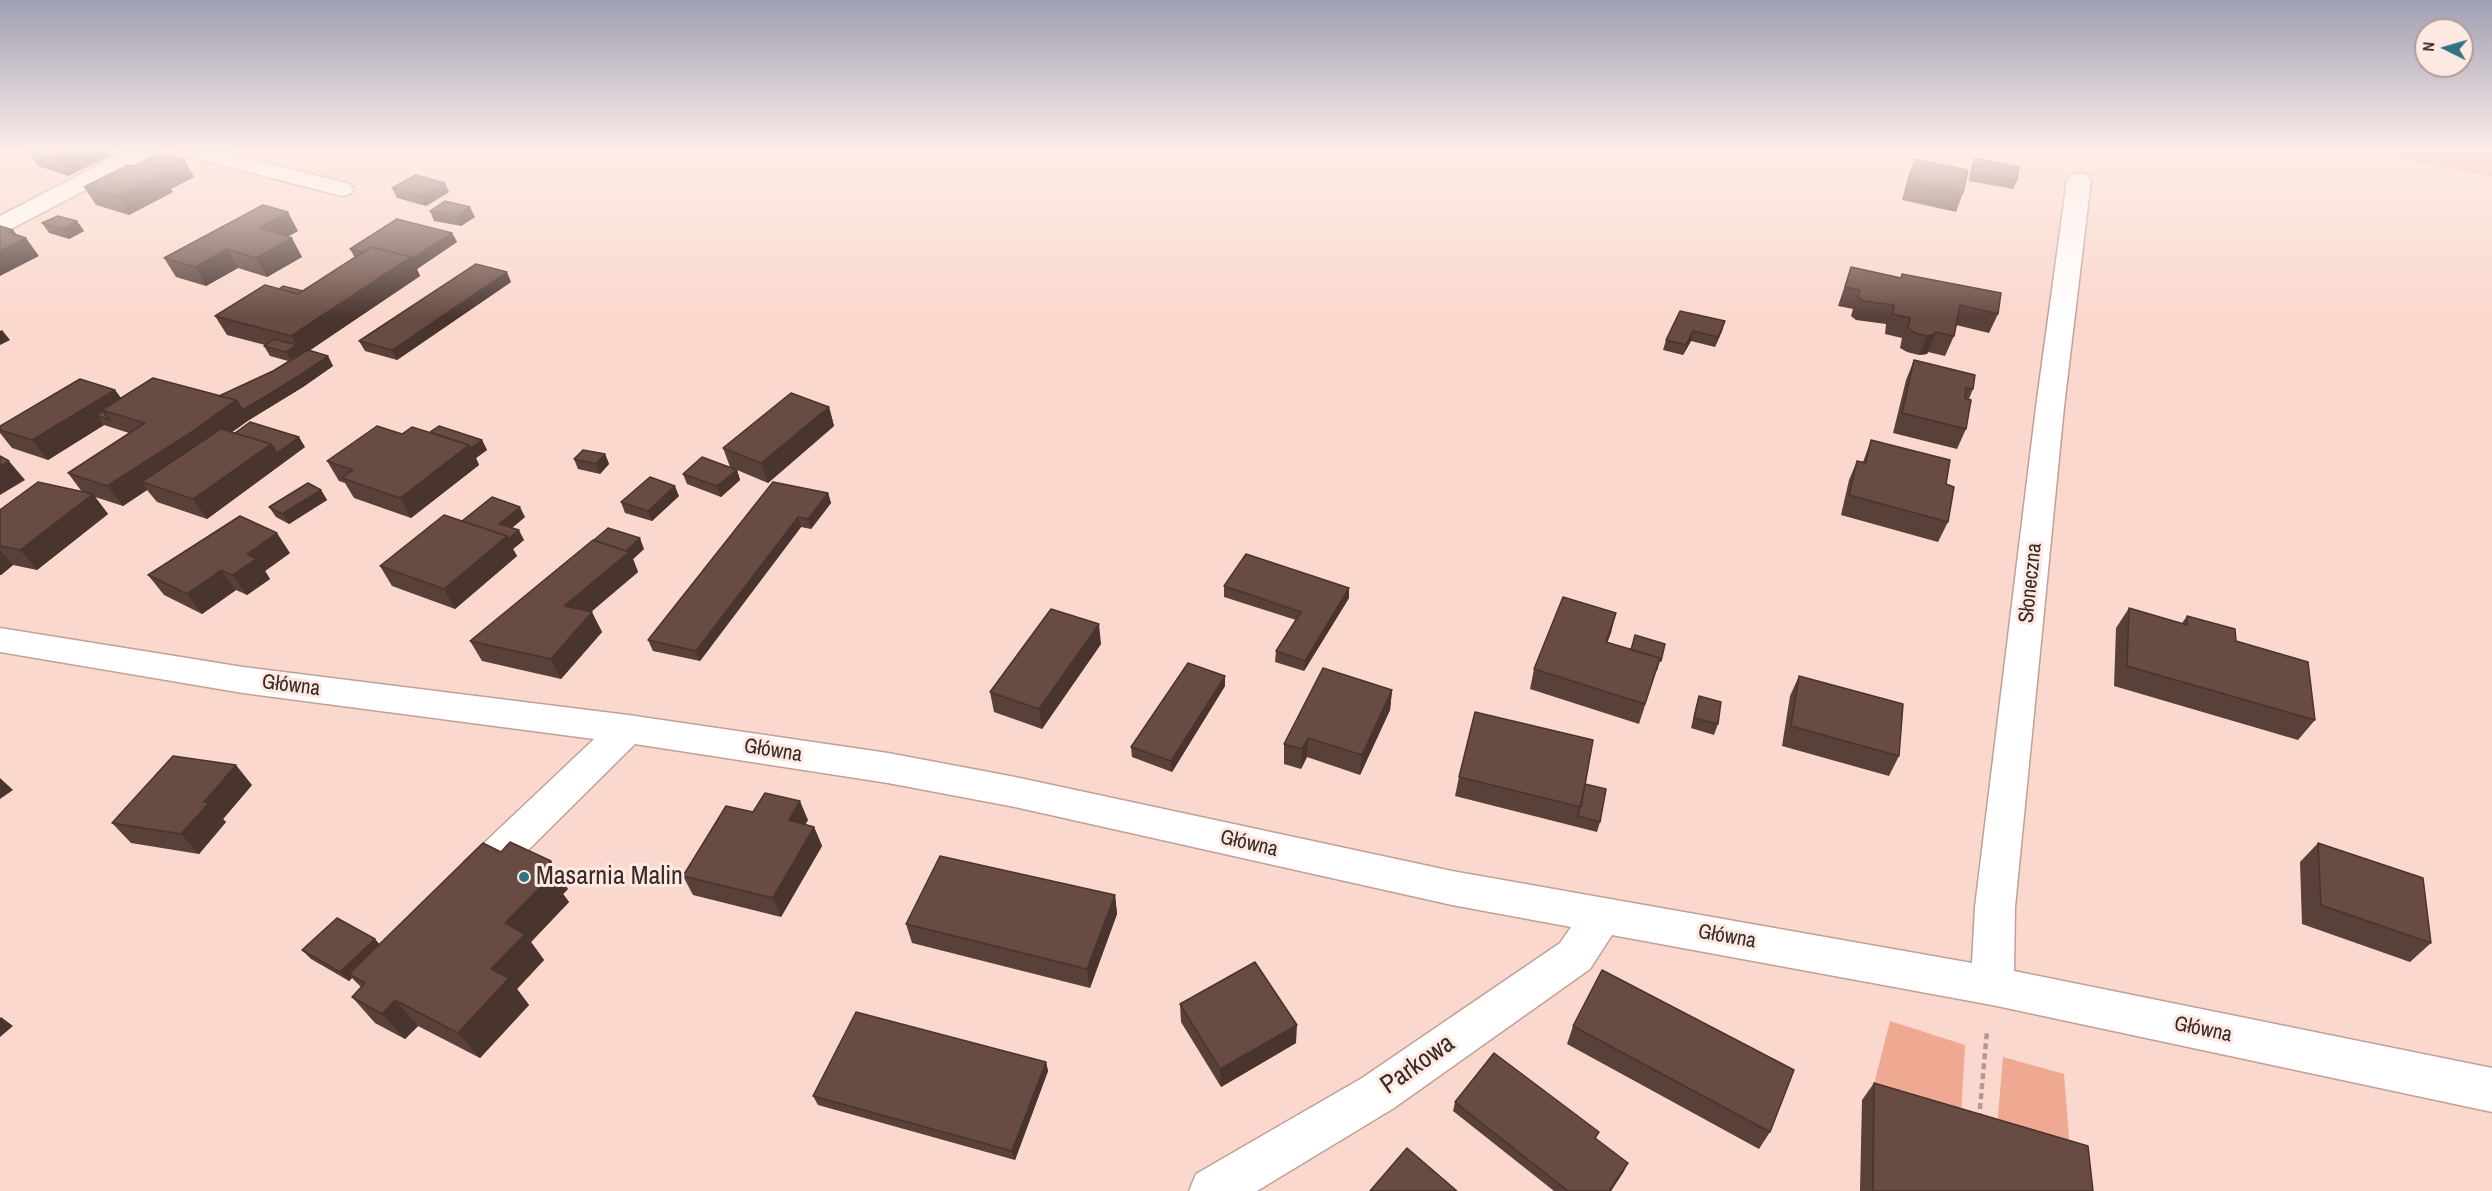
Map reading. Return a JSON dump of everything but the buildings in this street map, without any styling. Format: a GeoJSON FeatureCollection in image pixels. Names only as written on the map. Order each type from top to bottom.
{"type":"FeatureCollection","features":[{"type":"Feature","properties":{"kind":"street"},"geometry":{"type":"LineString","coordinates":[[3,221],[32,207]]}},
{"type":"Feature","properties":{"kind":"street","name":"Słoneczna"},"geometry":{"type":"LineString","coordinates":[[1992,986],[1995,907],[2050,407],[2076,207]]}},
{"type":"Feature","properties":{"kind":"street","name":"Główna"},"geometry":{"type":"LineString","coordinates":[[0,640],[243,680],[628,729],[888,768],[1015,792],[1452,888],[1992,986],[2492,1090]]}},
{"type":"Feature","properties":{"kind":"street"},"geometry":{"type":"LineString","coordinates":[[449,902],[628,729]]}},
{"type":"Feature","properties":{"kind":"street","name":"Parkowa"},"geometry":{"type":"LineString","coordinates":[[1213,1191],[1378,1093],[1575,956],[1603,914]]}},
{"type":"Feature","properties":{"kind":"path"},"geometry":{"type":"LineString","coordinates":[[1979,1119],[1992,986]]}},
{"type":"Feature","properties":{"kind":"shaded area"},"geometry":{"type":"Polygon","coordinates":[[[1890,1021],[1965,1045],[1961,1116],[1872,1092],[1890,1021]]]}},
{"type":"Feature","properties":{"kind":"shaded area"},"geometry":{"type":"Polygon","coordinates":[[[2003,1057],[2064,1074],[2070,1151],[1997,1128],[2003,1057]]]}},
{"type":"Feature","properties":{"kind":"place","name":"Masarnia Malin"},"geometry":{"type":"Point","coordinates":[524,877]}}]}
